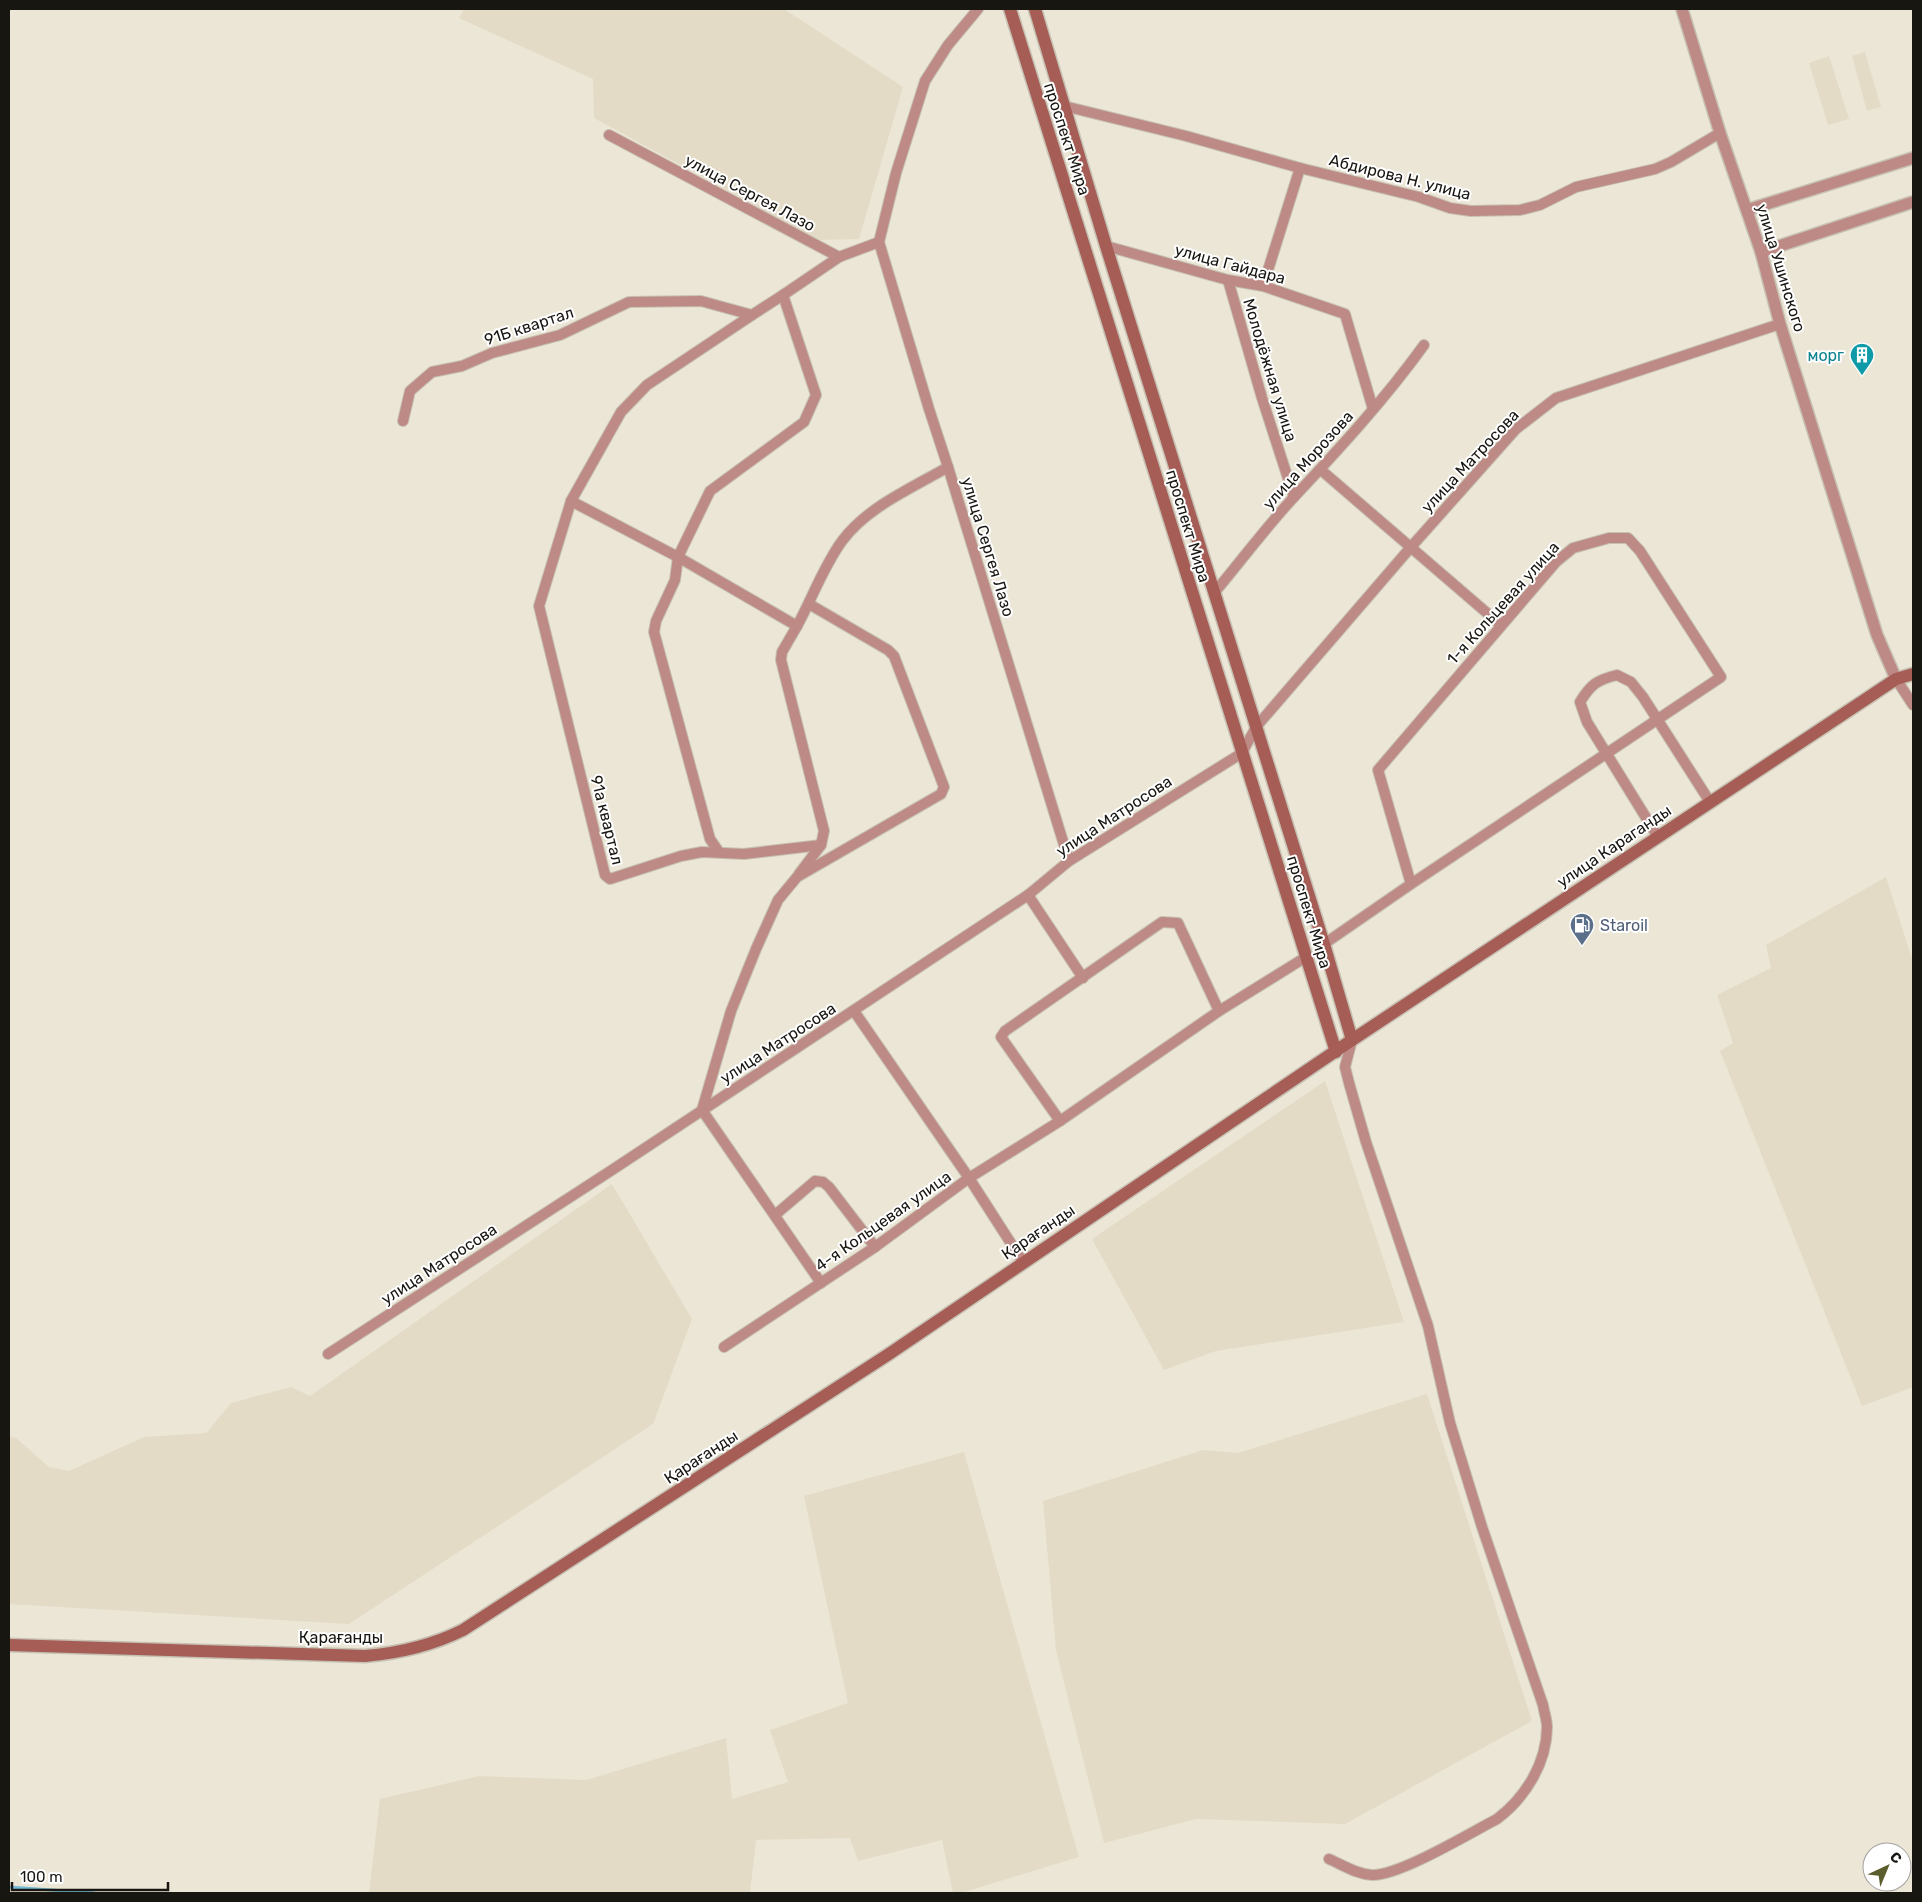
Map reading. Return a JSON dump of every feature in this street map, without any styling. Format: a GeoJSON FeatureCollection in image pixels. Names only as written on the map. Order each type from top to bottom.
{"type":"FeatureCollection","features":[{"type":"Feature","properties":{"kind":"main road","name":"проспект Мира"},"geometry":{"type":"LineString","coordinates":[[1010,9],[1336,1052]]}},
{"type":"Feature","properties":{"kind":"main road","name":"проспект Мира"},"geometry":{"type":"LineString","coordinates":[[1034,9],[1324,944],[1352,1040]]}},
{"type":"Feature","properties":{"kind":"main road","name":"улица Караганды"},"geometry":{"type":"LineString","coordinates":[[1336,1052],[1896,679],[1913,674]]}},
{"type":"Feature","properties":{"kind":"main road","name":"Қарағанды"},"geometry":{"type":"LineString","coordinates":[[9,1645],[364,1656],[417,1648],[444,1640],[463,1630],[684,1488],[896,1349],[1336,1052]]}},
{"type":"Feature","properties":{"kind":"street"},"geometry":{"type":"LineString","coordinates":[[797,626],[678,556],[571,501],[621,412],[647,385],[840,257],[879,242],[896,173],[925,81],[948,45],[978,9]]}},
{"type":"Feature","properties":{"kind":"street","name":"улица Ушинского"},"geometry":{"type":"LineString","coordinates":[[1682,9],[1720,133],[1761,252],[1780,324],[1877,635],[1896,679]]}},
{"type":"Feature","properties":{"kind":"street","name":"Абдирова Н. улица"},"geometry":{"type":"LineString","coordinates":[[1064,106],[1419,197],[1450,208],[1471,211],[1520,210],[1540,205],[1576,187],[1656,169],[1720,133]]}},
{"type":"Feature","properties":{"kind":"street","name":"улица Сергея Лазо"},"geometry":{"type":"LineString","coordinates":[[609,135],[840,257]]}},
{"type":"Feature","properties":{"kind":"street"},"geometry":{"type":"LineString","coordinates":[[1747,210],[1913,158]]}},
{"type":"Feature","properties":{"kind":"street"},"geometry":{"type":"LineString","coordinates":[[1263,286],[1300,168]]}},
{"type":"Feature","properties":{"kind":"street"},"geometry":{"type":"LineString","coordinates":[[1761,252],[1913,202]]}},
{"type":"Feature","properties":{"kind":"street","name":"улица Сергея Лазо"},"geometry":{"type":"LineString","coordinates":[[879,242],[928,408],[948,467],[1069,861]]}},
{"type":"Feature","properties":{"kind":"street","name":"улица Гайдара"},"geometry":{"type":"LineString","coordinates":[[1106,246],[1228,280],[1263,286],[1345,314],[1373,409]]}},
{"type":"Feature","properties":{"kind":"street","name":"Молодёжная улица"},"geometry":{"type":"LineString","coordinates":[[1228,280],[1262,398],[1294,497]]}},
{"type":"Feature","properties":{"kind":"street"},"geometry":{"type":"LineString","coordinates":[[783,295],[816,395],[804,422],[710,491],[678,556],[675,580],[656,620],[654,632],[710,839],[720,852],[763,853],[821,846]]}},
{"type":"Feature","properties":{"kind":"street","name":"91Б квартал"},"geometry":{"type":"LineString","coordinates":[[404,422],[410,391],[432,372],[462,366],[492,353],[560,335],[630,302],[701,301],[752,315]]}},
{"type":"Feature","properties":{"kind":"street","name":"улица Матросова"},"geometry":{"type":"LineString","coordinates":[[328,1354],[854,1011],[1028,895],[1069,861],[1242,754],[1256,727],[1411,547],[1516,429],[1556,398],[1780,324]]}},
{"type":"Feature","properties":{"kind":"street","name":"улица Морозова"},"geometry":{"type":"LineString","coordinates":[[1214,593],[1294,497],[1321,470],[1402,377],[1424,345]]}},
{"type":"Feature","properties":{"kind":"street"},"geometry":{"type":"LineString","coordinates":[[821,1283],[702,1110],[731,1011],[756,949],[778,900],[821,846],[824,831],[781,660],[782,652],[837,549],[856,525],[883,505],[948,467]]}},
{"type":"Feature","properties":{"kind":"street"},"geometry":{"type":"LineString","coordinates":[[1321,470],[1501,625]]}},
{"type":"Feature","properties":{"kind":"street","name":"91а квартал"},"geometry":{"type":"LineString","coordinates":[[571,501],[539,606],[605,875],[610,879],[681,856],[702,852],[720,852]]}},
{"type":"Feature","properties":{"kind":"street","name":"1-я Кольцевая улица"},"geometry":{"type":"LineString","coordinates":[[1324,944],[1606,752],[1721,677],[1640,551],[1628,538],[1610,538],[1573,548],[1556,562],[1378,770],[1410,884]]}},
{"type":"Feature","properties":{"kind":"street"},"geometry":{"type":"LineString","coordinates":[[797,877],[941,794],[944,787],[894,656],[888,650],[809,604]]}},
{"type":"Feature","properties":{"kind":"street"},"geometry":{"type":"LineString","coordinates":[[1658,837],[1587,722],[1580,702],[1589,687],[1605,678],[1617,675],[1631,682],[1658,718],[1710,802]]}},
{"type":"Feature","properties":{"kind":"street"},"geometry":{"type":"LineString","coordinates":[[1896,679],[1913,705]]}},
{"type":"Feature","properties":{"kind":"street"},"geometry":{"type":"LineString","coordinates":[[1028,895],[1083,978]]}},
{"type":"Feature","properties":{"kind":"street"},"geometry":{"type":"LineString","coordinates":[[1060,1120],[1002,1036],[1005,1031],[1162,922],[1178,922],[1219,1011]]}},
{"type":"Feature","properties":{"kind":"street","name":"4-я Кольцевая улица"},"geometry":{"type":"LineString","coordinates":[[724,1347],[875,1247],[970,1178],[1060,1120],[1219,1011],[1306,957]]}},
{"type":"Feature","properties":{"kind":"street"},"geometry":{"type":"LineString","coordinates":[[854,1011],[970,1178],[1023,1262]]}},
{"type":"Feature","properties":{"kind":"street"},"geometry":{"type":"LineString","coordinates":[[1345,1067],[1352,1040]]}},
{"type":"Feature","properties":{"kind":"street"},"geometry":{"type":"LineString","coordinates":[[1329,1859],[1357,1872],[1373,1875],[1390,1872],[1412,1863],[1497,1819],[1509,1810],[1527,1789],[1540,1765],[1546,1740],[1547,1725],[1543,1704],[1482,1527],[1450,1423],[1428,1326],[1366,1142],[1345,1067],[1336,1052]]}},
{"type":"Feature","properties":{"kind":"street"},"geometry":{"type":"LineString","coordinates":[[775,1215],[815,1181],[823,1182],[829,1187],[875,1247]]}},
{"type":"Feature","properties":{"kind":"shaded area"},"geometry":{"type":"Polygon","coordinates":[[[464,9],[784,9],[903,87],[859,239],[819,240],[594,118],[593,79],[459,18],[464,9]]]}},
{"type":"Feature","properties":{"kind":"shaded area"},"geometry":{"type":"Polygon","coordinates":[[[1865,52],[1881,107],[1867,111],[1852,56],[1865,52]]]}},
{"type":"Feature","properties":{"kind":"shaded area"},"geometry":{"type":"Polygon","coordinates":[[[1829,56],[1849,119],[1828,125],[1809,63],[1829,56]]]}},
{"type":"Feature","properties":{"kind":"shaded area"},"geometry":{"type":"Polygon","coordinates":[[[1886,877],[1913,962],[1913,1387],[1862,1406],[1720,1051],[1733,1043],[1717,995],[1771,968],[1766,945],[1886,877]]]}},
{"type":"Feature","properties":{"kind":"shaded area"},"geometry":{"type":"Polygon","coordinates":[[[1325,1081],[1404,1322],[1216,1351],[1164,1370],[1092,1239],[1325,1081]]]}},
{"type":"Feature","properties":{"kind":"shaded area"},"geometry":{"type":"Polygon","coordinates":[[[612,1184],[692,1319],[653,1424],[349,1624],[9,1604],[9,1437],[16,1438],[49,1467],[69,1471],[144,1437],[206,1433],[231,1403],[291,1387],[310,1396],[612,1184]]]}},
{"type":"Feature","properties":{"kind":"shaded area"},"geometry":{"type":"Polygon","coordinates":[[[1427,1394],[1532,1721],[1345,1824],[1196,1819],[1104,1843],[1056,1650],[1043,1501],[1203,1450],[1238,1453],[1427,1394]]]}},
{"type":"Feature","properties":{"kind":"shaded area"},"geometry":{"type":"Polygon","coordinates":[[[964,1452],[1079,1857],[961,1893],[953,1893],[942,1840],[858,1861],[850,1838],[756,1840],[750,1893],[369,1893],[380,1799],[479,1776],[586,1780],[726,1738],[732,1799],[788,1782],[770,1730],[848,1703],[804,1496],[964,1452]]]}},
{"type":"Feature","properties":{"kind":"waterway"},"geometry":{"type":"LineString","coordinates":[[9,1887],[94,1893]]}},
{"type":"Feature","properties":{"kind":"place","name":"морг"},"geometry":{"type":"Point","coordinates":[1862,376]}},
{"type":"Feature","properties":{"kind":"place","name":"Staroil"},"geometry":{"type":"Point","coordinates":[1582,946]}}]}
